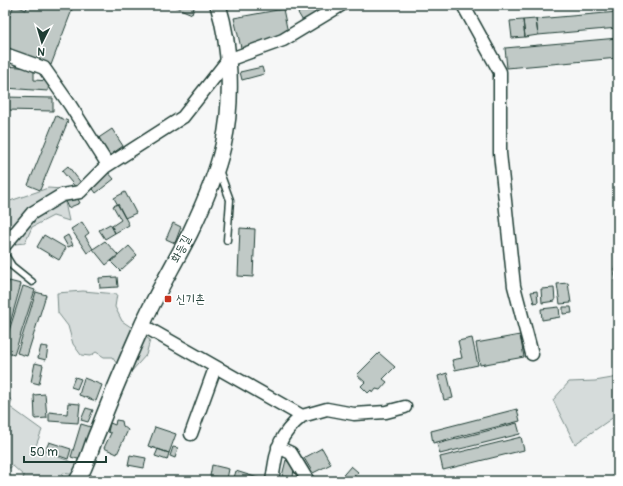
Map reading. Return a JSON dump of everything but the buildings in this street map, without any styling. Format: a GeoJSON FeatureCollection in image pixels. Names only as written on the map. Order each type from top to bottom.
{"type":"FeatureCollection","features":[{"type":"Feature","properties":{"kind":"street","name":"화등길"},"geometry":{"type":"LineString","coordinates":[[77,481],[87,465],[97,432],[142,325],[190,232],[207,194],[223,146],[228,103],[228,60],[224,25],[218,5]]}},
{"type":"Feature","properties":{"kind":"street"},"geometry":{"type":"LineString","coordinates":[[5,245],[32,213],[62,195],[80,192],[108,164],[182,117],[228,60],[282,40],[341,5]]}},
{"type":"Feature","properties":{"kind":"street"},"geometry":{"type":"LineString","coordinates":[[463,5],[500,72],[500,153],[514,286],[532,354]]}},
{"type":"Feature","properties":{"kind":"street"},"geometry":{"type":"LineString","coordinates":[[5,54],[44,68],[108,164]]}},
{"type":"Feature","properties":{"kind":"street"},"geometry":{"type":"LineString","coordinates":[[142,325],[215,368],[302,416]]}},
{"type":"Feature","properties":{"kind":"street"},"geometry":{"type":"LineString","coordinates":[[191,434],[215,368]]}},
{"type":"Feature","properties":{"kind":"street"},"geometry":{"type":"LineString","coordinates":[[272,481],[278,447],[289,427],[302,416],[327,409],[354,414],[386,412],[405,407]]}},
{"type":"Feature","properties":{"kind":"street"},"geometry":{"type":"LineString","coordinates":[[278,447],[291,453],[308,481]]}},
{"type":"Feature","properties":{"kind":"lane"},"geometry":{"type":"LineString","coordinates":[[217,164],[230,200],[227,240]]}},
{"type":"Feature","properties":{"kind":"lane"},"geometry":{"type":"LineString","coordinates":[[5,255],[12,266],[32,282]]}},
{"type":"Feature","properties":{"kind":"shaded area"},"geometry":{"type":"Polygon","coordinates":[[[48,188],[62,189],[69,221],[53,216],[32,227],[25,243],[5,245],[5,206],[10,201],[48,188]]]}},
{"type":"Feature","properties":{"kind":"shaded area"},"geometry":{"type":"Polygon","coordinates":[[[83,291],[117,294],[115,307],[122,321],[150,340],[146,355],[130,373],[117,364],[112,357],[104,357],[96,352],[90,356],[81,355],[73,344],[68,326],[58,313],[57,293],[83,291]]]}},
{"type":"Feature","properties":{"kind":"shaded area"},"geometry":{"type":"Polygon","coordinates":[[[618,377],[618,414],[575,444],[553,400],[569,382],[595,381],[618,377]]]}},
{"type":"Feature","properties":{"kind":"shaded area"},"geometry":{"type":"Polygon","coordinates":[[[5,397],[12,400],[10,407],[42,430],[35,448],[82,466],[76,475],[63,473],[61,481],[22,481],[24,476],[13,466],[5,470],[5,397]]]}},
{"type":"Feature","properties":{"kind":"place","name":"신기촌"},"geometry":{"type":"Point","coordinates":[168,299]}}]}
